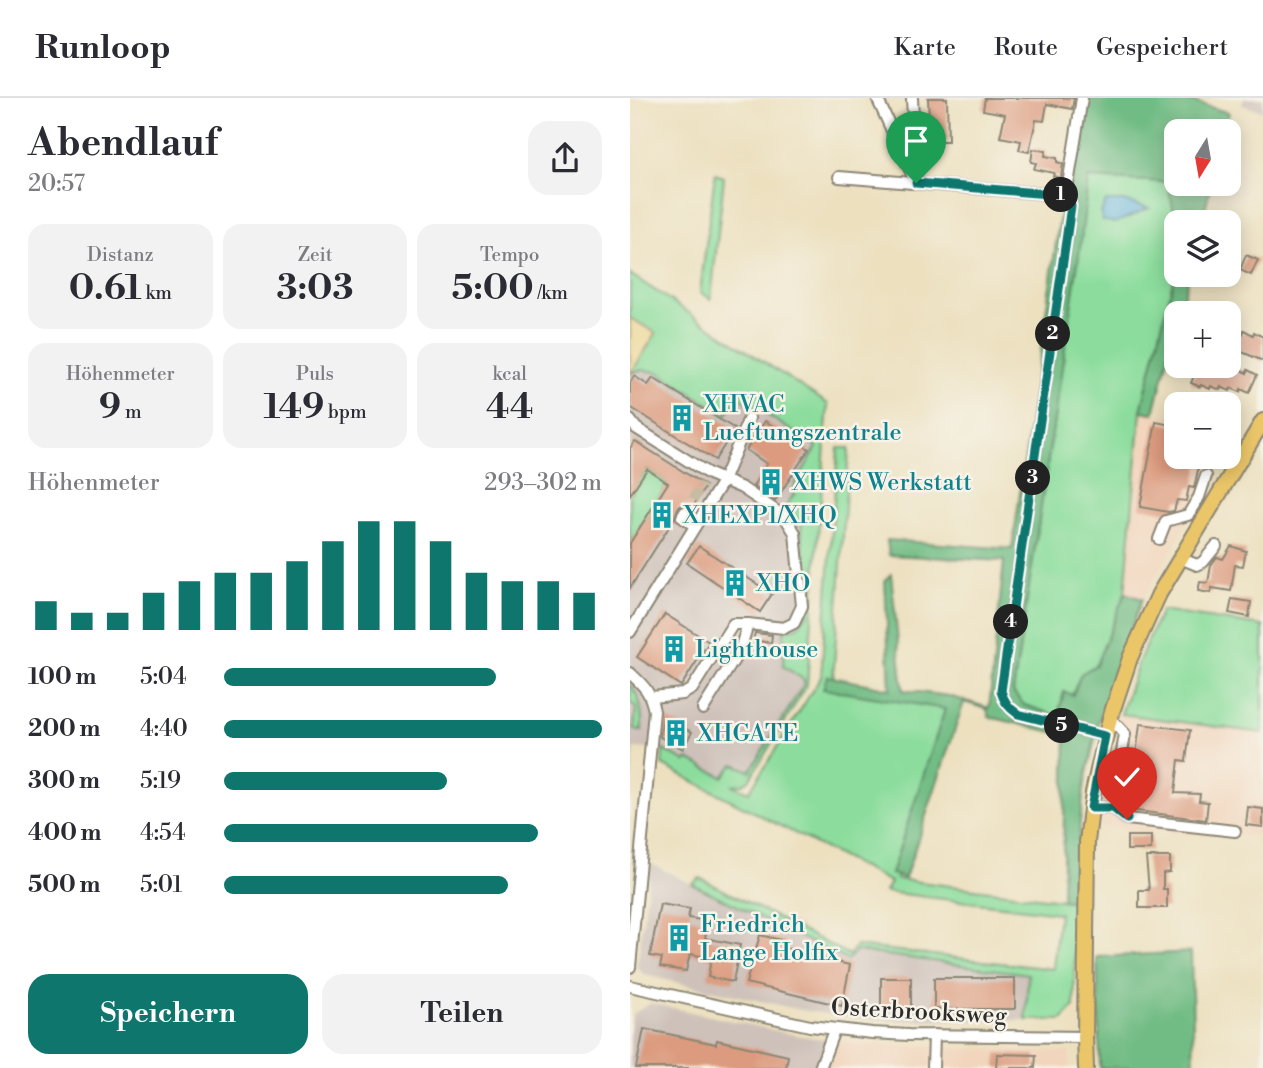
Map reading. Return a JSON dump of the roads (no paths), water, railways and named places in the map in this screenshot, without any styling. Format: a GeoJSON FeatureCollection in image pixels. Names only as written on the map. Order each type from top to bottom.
{"type":"FeatureCollection","features":[{"type":"Feature","properties":{"kind":"main road"},"geometry":{"type":"LineString","coordinates":[[1086,1068],[1087,842],[1105,736],[1130,658],[1159,594],[1263,421]]}},
{"type":"Feature","properties":{"kind":"street"},"geometry":{"type":"LineString","coordinates":[[877,98],[916,183]]}},
{"type":"Feature","properties":{"kind":"street"},"geometry":{"type":"LineString","coordinates":[[912,98],[916,183]]}},
{"type":"Feature","properties":{"kind":"street"},"geometry":{"type":"LineString","coordinates":[[1066,197],[1082,98]]}},
{"type":"Feature","properties":{"kind":"street"},"geometry":{"type":"LineString","coordinates":[[839,177],[1061,195],[1070,201],[1001,691],[1009,708],[1018,714],[1105,736]]}},
{"type":"Feature","properties":{"kind":"street"},"geometry":{"type":"LineString","coordinates":[[630,632],[723,481],[749,418]]}},
{"type":"Feature","properties":{"kind":"street"},"geometry":{"type":"LineString","coordinates":[[630,421],[706,479],[723,481],[742,488],[785,517],[795,533],[802,607],[794,623],[784,628],[733,624],[692,688],[682,694],[651,697]]}},
{"type":"Feature","properties":{"kind":"street"},"geometry":{"type":"LineString","coordinates":[[1159,539],[1166,521],[1188,515],[1199,497],[1206,476]]}},
{"type":"Feature","properties":{"kind":"street"},"geometry":{"type":"LineString","coordinates":[[685,512],[682,517],[695,526]]}},
{"type":"Feature","properties":{"kind":"street"},"geometry":{"type":"LineString","coordinates":[[1188,515],[1201,524]]}},
{"type":"Feature","properties":{"kind":"street"},"geometry":{"type":"LineString","coordinates":[[1180,558],[1196,565],[1203,562],[1216,547]]}},
{"type":"Feature","properties":{"kind":"street"},"geometry":{"type":"LineString","coordinates":[[703,709],[740,650],[748,624]]}},
{"type":"Feature","properties":{"kind":"street"},"geometry":{"type":"LineString","coordinates":[[630,673],[644,685],[651,697],[654,711],[630,967]]}},
{"type":"Feature","properties":{"kind":"street"},"geometry":{"type":"LineString","coordinates":[[1110,718],[1125,734],[1113,808]]}},
{"type":"Feature","properties":{"kind":"street"},"geometry":{"type":"LineString","coordinates":[[1091,808],[1113,808],[1127,819],[1235,831]]}},
{"type":"Feature","properties":{"kind":"street","name":"Osterbrooksweg"},"geometry":{"type":"LineString","coordinates":[[630,986],[834,1030],[934,1035],[1085,1037]]}},
{"type":"Feature","properties":{"kind":"street"},"geometry":{"type":"LineString","coordinates":[[820,1068],[834,1030]]}},
{"type":"Feature","properties":{"kind":"street"},"geometry":{"type":"LineString","coordinates":[[933,1068],[934,1035]]}},
{"type":"Feature","properties":{"kind":"water"},"geometry":{"type":"Polygon","coordinates":[[[1106,201],[1123,201],[1149,208],[1115,223],[1102,220],[1101,213],[1106,201]]]}},
{"type":"Feature","properties":{"kind":"tunnel"},"geometry":{"type":"LineString","coordinates":[[685,512],[703,484]]}},
{"type":"Feature","properties":{"kind":"place","name":"XHVAC Lueftungszentrale"},"geometry":{"type":"Point","coordinates":[682,418]}},
{"type":"Feature","properties":{"kind":"place","name":"XHWS Werkstatt"},"geometry":{"type":"Point","coordinates":[771,482]}},
{"type":"Feature","properties":{"kind":"place","name":"XHEXP1/XHQ"},"geometry":{"type":"Point","coordinates":[662,515]}},
{"type":"Feature","properties":{"kind":"place","name":"XHO"},"geometry":{"type":"Point","coordinates":[735,583]}},
{"type":"Feature","properties":{"kind":"place","name":"Lighthouse"},"geometry":{"type":"Point","coordinates":[674,649]}},
{"type":"Feature","properties":{"kind":"place","name":"XHGATE"},"geometry":{"type":"Point","coordinates":[676,733]}},
{"type":"Feature","properties":{"kind":"place","name":"Friedrich Lange Holfix"},"geometry":{"type":"Point","coordinates":[679,938]}}]}
